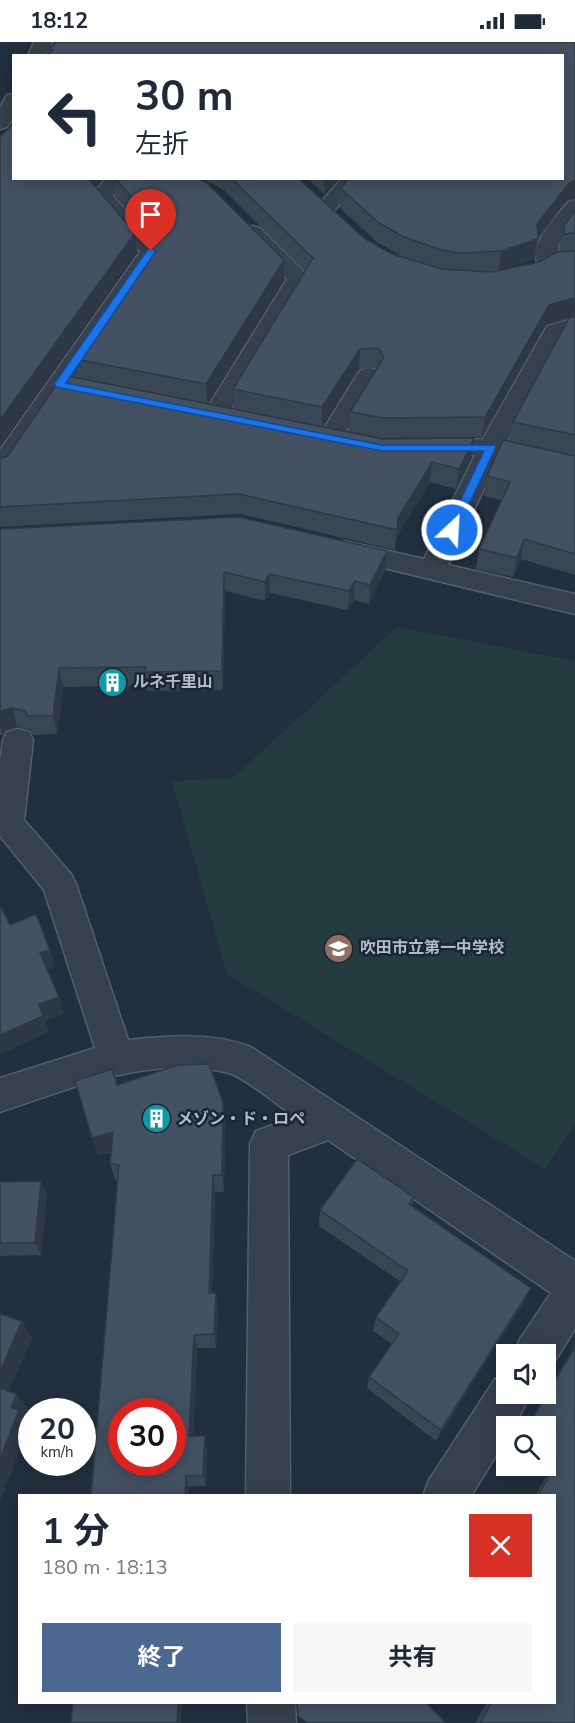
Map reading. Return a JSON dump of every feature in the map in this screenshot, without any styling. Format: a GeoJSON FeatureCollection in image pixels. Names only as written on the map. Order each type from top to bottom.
{"type":"FeatureCollection","features":[{"type":"Feature","properties":{"kind":"street"},"geometry":{"type":"LineString","coordinates":[[0,123],[12,102]]}},
{"type":"Feature","properties":{"kind":"street"},"geometry":{"type":"LineString","coordinates":[[0,469],[70,387],[151,251],[102,196],[115,180]]}},
{"type":"Feature","properties":{"kind":"street"},"geometry":{"type":"LineString","coordinates":[[308,193],[333,216],[352,180]]}},
{"type":"Feature","properties":{"kind":"street"},"geometry":{"type":"LineString","coordinates":[[527,274],[557,263],[547,245],[575,206]]}},
{"type":"Feature","properties":{"kind":"street"},"geometry":{"type":"LineString","coordinates":[[215,415],[299,278],[241,220]]}},
{"type":"Feature","properties":{"kind":"street"},"geometry":{"type":"LineString","coordinates":[[432,571],[491,447],[555,331],[575,325]]}},
{"type":"Feature","properties":{"kind":"street"},"geometry":{"type":"LineString","coordinates":[[329,438],[369,375]]}},
{"type":"Feature","properties":{"kind":"street"},"geometry":{"type":"LineString","coordinates":[[404,448],[491,447],[575,466]]}},
{"type":"Feature","properties":{"kind":"street"},"geometry":{"type":"LineString","coordinates":[[319,544],[575,604]]}},
{"type":"Feature","properties":{"kind":"street"},"geometry":{"type":"LineString","coordinates":[[18,740],[8,823],[59,884],[116,1058]]}},
{"type":"Feature","properties":{"kind":"street"},"geometry":{"type":"LineString","coordinates":[[0,1095],[116,1058],[173,1052],[238,1058],[575,1285]]}},
{"type":"Feature","properties":{"kind":"street"},"geometry":{"type":"LineString","coordinates":[[268,1494],[269,1144],[331,1121]]}},
{"type":"Feature","properties":{"kind":"street"},"geometry":{"type":"LineString","coordinates":[[542,1344],[575,1293]]}},
{"type":"Feature","properties":{"kind":"street"},"geometry":{"type":"LineString","coordinates":[[446,1494],[504,1404]]}},
{"type":"Feature","properties":{"kind":"street"},"geometry":{"type":"LineString","coordinates":[[271,1704],[272,1723]]}},
{"type":"Feature","properties":{"kind":"green space","name":"吹田市立第一中学校"},"geometry":{"type":"Polygon","coordinates":[[[397,627],[575,661],[575,1124],[545,1169],[227,974],[172,781],[233,778],[397,627]]]}},
{"type":"Feature","properties":{"kind":"building"},"geometry":{"type":"Polygon","coordinates":[[[57,42],[575,42],[575,180],[570,182],[537,224],[538,239],[501,251],[461,253],[441,250],[402,236],[379,223],[341,189],[348,180],[564,180],[564,54],[49,54],[53,50],[48,49],[57,42]]]}},
{"type":"Feature","properties":{"kind":"building"},"geometry":{"type":"Polygon","coordinates":[[[12,125],[12,180],[90,180],[135,233],[0,420],[0,137],[12,125]]]}},
{"type":"Feature","properties":{"kind":"building"},"geometry":{"type":"Polygon","coordinates":[[[117,180],[201,180],[207,183],[284,260],[206,384],[75,359],[163,232],[117,180]]]}},
{"type":"Feature","properties":{"kind":"building"},"geometry":{"type":"Polygon","coordinates":[[[233,180],[300,180],[365,239],[392,254],[442,269],[492,272],[539,262],[557,252],[575,251],[575,298],[549,305],[485,417],[384,418],[350,412],[384,357],[378,348],[360,349],[322,407],[233,389],[313,258],[233,180]]]}},
{"type":"Feature","properties":{"kind":"building"},"geometry":{"type":"Polygon","coordinates":[[[575,210],[575,233],[564,234],[564,226],[575,210]]]}},
{"type":"Feature","properties":{"kind":"building"},"geometry":{"type":"Polygon","coordinates":[[[575,316],[575,435],[513,422],[569,318],[575,316]]]}},
{"type":"Feature","properties":{"kind":"building"},"geometry":{"type":"Polygon","coordinates":[[[63,375],[383,439],[474,438],[459,469],[432,462],[398,518],[397,530],[239,494],[0,507],[0,458],[7,457],[63,375]]]}},
{"type":"Feature","properties":{"kind":"building"},"geometry":{"type":"Polygon","coordinates":[[[503,440],[575,456],[575,554],[524,539],[517,558],[479,549],[510,482],[487,476],[503,440]]]}},
{"type":"Feature","properties":{"kind":"building"},"geometry":{"type":"Polygon","coordinates":[[[239,517],[387,551],[370,585],[355,581],[349,591],[269,574],[265,582],[224,572],[222,671],[145,672],[146,667],[59,668],[53,716],[28,716],[25,711],[13,708],[0,713],[0,529],[239,517]]]}},
{"type":"Feature","properties":{"kind":"building"},"geometry":{"type":"Polygon","coordinates":[[[0,905],[10,925],[36,914],[50,950],[40,953],[59,997],[39,1004],[43,1016],[0,1035],[0,905]]]}},
{"type":"Feature","properties":{"kind":"building"},"geometry":{"type":"Polygon","coordinates":[[[209,1064],[223,1102],[222,1175],[213,1175],[209,1293],[216,1293],[214,1334],[194,1335],[189,1436],[205,1436],[203,1476],[186,1476],[185,1494],[91,1494],[93,1476],[96,1476],[96,1437],[119,1165],[110,1163],[113,1132],[92,1138],[75,1081],[112,1069],[117,1085],[178,1065],[209,1064]]]}},
{"type":"Feature","properties":{"kind":"building"},"geometry":{"type":"Polygon","coordinates":[[[357,1159],[414,1197],[409,1204],[531,1288],[441,1430],[369,1377],[399,1334],[376,1317],[408,1271],[320,1210],[357,1159]]]}},
{"type":"Feature","properties":{"kind":"building"},"geometry":{"type":"Polygon","coordinates":[[[41,1181],[35,1243],[0,1243],[0,1182],[41,1181]]]}},
{"type":"Feature","properties":{"kind":"building"},"geometry":{"type":"Polygon","coordinates":[[[0,1314],[22,1321],[0,1372],[0,1314]]]}},
{"type":"Feature","properties":{"kind":"building"},"geometry":{"type":"Polygon","coordinates":[[[575,1347],[575,1723],[480,1723],[491,1704],[556,1704],[556,1494],[539,1494],[549,1476],[556,1476],[556,1416],[534,1416],[541,1404],[556,1404],[556,1379],[575,1347]]]}},
{"type":"Feature","properties":{"kind":"building"},"geometry":{"type":"Polygon","coordinates":[[[0,1388],[17,1394],[11,1407],[18,1410],[18,1413],[0,1459],[0,1388]]]}},
{"type":"Feature","properties":{"kind":"building"},"geometry":{"type":"Polygon","coordinates":[[[73,1704],[178,1704],[177,1723],[71,1723],[73,1704]]]}},
{"type":"Feature","properties":{"kind":"building"},"geometry":{"type":"Polygon","coordinates":[[[297,1704],[427,1704],[446,1723],[307,1723],[298,1716],[297,1704]]]}},
{"type":"Feature","properties":{"kind":"place","name":"ルネ千里山"},"geometry":{"type":"Point","coordinates":[112,682]}},
{"type":"Feature","properties":{"kind":"place","name":"吹田市立第一中学校"},"geometry":{"type":"Point","coordinates":[339,948]}},
{"type":"Feature","properties":{"kind":"place","name":"メゾン・ド・ロペ"},"geometry":{"type":"Point","coordinates":[156,1119]}},
{"type":"Feature","properties":{"kind":"route"},"geometry":{"type":"LineString","coordinates":[[151,251],[59,384],[382,448],[491,447],[452,530]]}}]}
